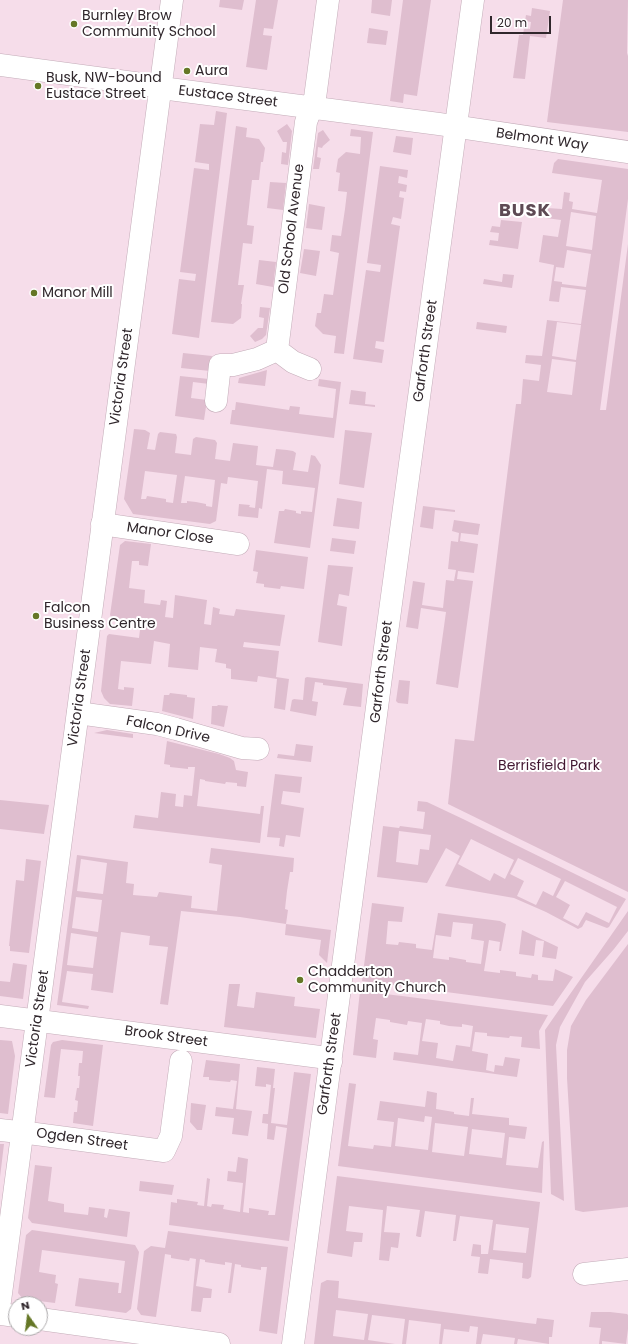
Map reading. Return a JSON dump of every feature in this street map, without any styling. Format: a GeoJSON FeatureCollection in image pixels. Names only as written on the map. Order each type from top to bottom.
{"type":"FeatureCollection","features":[{"type":"Feature","properties":{"kind":"street","name":"Victoria Street"},"geometry":{"type":"LineString","coordinates":[[0,1301],[172,0]]}},
{"type":"Feature","properties":{"kind":"street","name":"Old School Avenue"},"geometry":{"type":"LineString","coordinates":[[277,350],[306,122],[315,98],[328,0]]}},
{"type":"Feature","properties":{"kind":"street","name":"Garforth Street"},"geometry":{"type":"LineString","coordinates":[[293,1344],[381,677],[473,0]]}},
{"type":"Feature","properties":{"kind":"street","name":"Eustace Street"},"geometry":{"type":"LineString","coordinates":[[0,65],[149,84],[160,87],[456,128]]}},
{"type":"Feature","properties":{"kind":"street","name":"Belmont Way"},"geometry":{"type":"LineString","coordinates":[[456,128],[628,152]]}},
{"type":"Feature","properties":{"kind":"street"},"geometry":{"type":"LineString","coordinates":[[216,401],[220,365],[233,366],[251,361],[277,350],[293,362],[310,369]]}},
{"type":"Feature","properties":{"kind":"street","name":"Manor Close"},"geometry":{"type":"LineString","coordinates":[[102,524],[238,544]]}},
{"type":"Feature","properties":{"kind":"street","name":"Falcon Drive"},"geometry":{"type":"LineString","coordinates":[[78,713],[157,724],[176,728],[242,748],[258,749]]}},
{"type":"Feature","properties":{"kind":"street","name":"Brook Street"},"geometry":{"type":"LineString","coordinates":[[0,1016],[320,1057],[330,1062]]}},
{"type":"Feature","properties":{"kind":"street","name":"Ogden Street"},"geometry":{"type":"LineString","coordinates":[[0,1130],[164,1151],[171,1136],[181,1061]]}},
{"type":"Feature","properties":{"kind":"street"},"geometry":{"type":"LineString","coordinates":[[584,1274],[628,1269]]}},
{"type":"Feature","properties":{"kind":"street"},"geometry":{"type":"LineString","coordinates":[[48,1320],[218,1344]]}},
{"type":"Feature","properties":{"kind":"green space"},"geometry":{"type":"Polygon","coordinates":[[[220,0],[244,0],[242,10],[219,7],[220,0]]]}},
{"type":"Feature","properties":{"kind":"green space"},"geometry":{"type":"Polygon","coordinates":[[[256,0],[278,0],[273,29],[264,28],[263,35],[272,36],[267,70],[246,67],[256,0]]]}},
{"type":"Feature","properties":{"kind":"green space"},"geometry":{"type":"Polygon","coordinates":[[[372,0],[392,0],[390,16],[371,13],[372,0]]]}},
{"type":"Feature","properties":{"kind":"green space"},"geometry":{"type":"Polygon","coordinates":[[[403,0],[431,0],[417,96],[404,94],[403,103],[390,101],[403,0]]]}},
{"type":"Feature","properties":{"kind":"green space"},"geometry":{"type":"Polygon","coordinates":[[[563,0],[628,0],[628,132],[547,122],[563,0]]]}},
{"type":"Feature","properties":{"kind":"green space"},"geometry":{"type":"Polygon","coordinates":[[[532,8],[550,11],[546,38],[530,36],[525,79],[513,78],[519,35],[523,35],[524,28],[530,29],[531,22],[525,21],[526,15],[531,16],[532,8]]]}},
{"type":"Feature","properties":{"kind":"green space"},"geometry":{"type":"Polygon","coordinates":[[[369,28],[388,31],[386,45],[367,43],[369,28]]]}},
{"type":"Feature","properties":{"kind":"green space"},"geometry":{"type":"Polygon","coordinates":[[[216,111],[227,113],[199,338],[172,334],[179,279],[195,281],[196,274],[180,272],[194,168],[209,170],[209,164],[195,162],[200,124],[214,125],[216,111]]]}},
{"type":"Feature","properties":{"kind":"green space"},"geometry":{"type":"Polygon","coordinates":[[[287,124],[292,131],[288,165],[281,164],[282,152],[286,153],[287,142],[283,142],[277,131],[287,124]]]}},
{"type":"Feature","properties":{"kind":"green space"},"geometry":{"type":"Polygon","coordinates":[[[236,126],[247,128],[246,137],[259,139],[265,148],[263,162],[261,162],[259,180],[252,180],[247,225],[254,226],[252,244],[243,243],[238,285],[244,285],[241,304],[241,318],[233,324],[211,322],[236,126]]]}},
{"type":"Feature","properties":{"kind":"green space"},"geometry":{"type":"Polygon","coordinates":[[[351,129],[373,132],[344,354],[334,353],[336,336],[323,334],[315,326],[317,313],[321,313],[324,294],[333,295],[339,253],[330,251],[332,235],[341,236],[347,192],[338,191],[340,173],[336,172],[338,159],[346,152],[360,154],[361,137],[350,136],[351,129]]]}},
{"type":"Feature","properties":{"kind":"green space"},"geometry":{"type":"Polygon","coordinates":[[[323,130],[330,140],[322,148],[318,147],[317,157],[321,158],[319,169],[313,169],[318,133],[323,130]]]}},
{"type":"Feature","properties":{"kind":"green space"},"geometry":{"type":"Polygon","coordinates":[[[396,136],[413,138],[411,155],[393,152],[396,136]]]}},
{"type":"Feature","properties":{"kind":"green space","name":"Berrisfield Park"},"geometry":{"type":"Polygon","coordinates":[[[558,159],[628,169],[628,199],[600,410],[606,410],[628,244],[628,892],[448,804],[455,739],[474,741],[516,404],[521,404],[523,379],[539,381],[541,365],[525,363],[526,355],[542,356],[547,320],[581,324],[586,290],[561,287],[559,302],[549,301],[554,265],[539,262],[543,235],[558,237],[561,220],[546,218],[547,208],[562,209],[564,192],[570,193],[569,201],[573,202],[572,209],[597,213],[602,180],[552,173],[554,163],[558,159]],[[571,212],[566,246],[592,250],[596,216],[571,212]],[[567,250],[564,268],[556,267],[554,281],[562,282],[562,284],[586,287],[591,254],[567,250]],[[557,322],[552,356],[576,360],[581,325],[557,322]],[[552,359],[547,392],[572,395],[576,362],[552,359]]]}},
{"type":"Feature","properties":{"kind":"green space"},"geometry":{"type":"Polygon","coordinates":[[[380,166],[408,170],[407,178],[399,176],[398,183],[407,185],[406,192],[400,191],[399,197],[404,198],[401,219],[393,217],[391,224],[400,226],[384,342],[376,341],[375,348],[384,350],[382,363],[353,359],[366,270],[380,272],[381,265],[367,263],[380,166]]]}},
{"type":"Feature","properties":{"kind":"green space"},"geometry":{"type":"Polygon","coordinates":[[[270,182],[286,183],[283,210],[267,208],[270,182]]]}},
{"type":"Feature","properties":{"kind":"green space"},"geometry":{"type":"Polygon","coordinates":[[[309,204],[325,207],[322,230],[306,228],[309,204]]]}},
{"type":"Feature","properties":{"kind":"green space"},"geometry":{"type":"Polygon","coordinates":[[[501,220],[522,222],[518,249],[489,245],[490,240],[498,241],[499,233],[490,232],[492,226],[500,227],[501,220]]]}},
{"type":"Feature","properties":{"kind":"green space"},"geometry":{"type":"Polygon","coordinates":[[[304,249],[320,251],[316,276],[300,273],[304,249]]]}},
{"type":"Feature","properties":{"kind":"green space"},"geometry":{"type":"Polygon","coordinates":[[[259,260],[276,262],[273,287],[256,284],[259,260]]]}},
{"type":"Feature","properties":{"kind":"green space"},"geometry":{"type":"Polygon","coordinates":[[[503,274],[514,275],[512,288],[483,284],[484,279],[502,282],[503,274]]]}},
{"type":"Feature","properties":{"kind":"green space"},"geometry":{"type":"Polygon","coordinates":[[[260,307],[270,308],[266,335],[262,339],[255,342],[250,336],[258,328],[263,328],[264,318],[259,317],[260,307]]]}},
{"type":"Feature","properties":{"kind":"green space"},"geometry":{"type":"Polygon","coordinates":[[[477,322],[507,326],[506,333],[476,329],[477,322]]]}},
{"type":"Feature","properties":{"kind":"green space"},"geometry":{"type":"Polygon","coordinates":[[[183,353],[212,356],[210,371],[181,368],[183,353]]]}},
{"type":"Feature","properties":{"kind":"green space"},"geometry":{"type":"Polygon","coordinates":[[[267,370],[265,386],[238,383],[239,378],[267,370]]]}},
{"type":"Feature","properties":{"kind":"green space"},"geometry":{"type":"Polygon","coordinates":[[[180,376],[209,379],[209,384],[193,382],[191,398],[207,400],[204,420],[175,416],[180,376]]]}},
{"type":"Feature","properties":{"kind":"green space"},"geometry":{"type":"Polygon","coordinates":[[[319,379],[341,382],[334,438],[230,424],[232,410],[235,410],[236,402],[289,410],[290,406],[300,407],[299,414],[333,418],[336,389],[318,386],[319,379]]]}},
{"type":"Feature","properties":{"kind":"green space"},"geometry":{"type":"Polygon","coordinates":[[[351,390],[366,392],[365,404],[375,405],[375,407],[349,404],[351,390]]]}},
{"type":"Feature","properties":{"kind":"green space"},"geometry":{"type":"Polygon","coordinates":[[[134,429],[145,430],[150,433],[147,449],[155,450],[158,434],[160,432],[176,434],[175,453],[191,455],[193,439],[196,437],[215,440],[217,443],[215,459],[230,461],[233,443],[258,446],[256,465],[273,467],[276,449],[293,451],[296,453],[293,470],[308,472],[311,455],[315,456],[321,465],[310,548],[274,543],[279,511],[284,511],[285,509],[296,511],[296,513],[301,514],[301,511],[312,512],[315,488],[282,484],[283,471],[267,469],[262,509],[259,508],[258,518],[238,516],[239,504],[250,505],[249,507],[255,508],[258,481],[228,477],[227,484],[221,483],[216,521],[210,524],[133,514],[124,499],[134,429]],[[145,471],[141,499],[146,499],[147,496],[166,499],[166,502],[173,503],[177,475],[145,471]],[[185,476],[181,503],[187,503],[187,501],[196,502],[212,507],[215,480],[185,476]]]}},
{"type":"Feature","properties":{"kind":"green space"},"geometry":{"type":"Polygon","coordinates":[[[345,430],[372,433],[364,488],[339,484],[345,430]]]}},
{"type":"Feature","properties":{"kind":"green space"},"geometry":{"type":"Polygon","coordinates":[[[337,498],[362,502],[359,529],[333,526],[337,498]]]}},
{"type":"Feature","properties":{"kind":"green space"},"geometry":{"type":"Polygon","coordinates":[[[423,506],[455,510],[455,512],[435,510],[433,529],[420,527],[423,506]]]}},
{"type":"Feature","properties":{"kind":"green space"},"geometry":{"type":"Polygon","coordinates":[[[454,520],[480,524],[478,535],[461,533],[460,541],[478,544],[474,573],[458,571],[457,579],[473,581],[458,688],[436,684],[446,612],[421,608],[418,629],[406,627],[413,581],[425,583],[422,605],[443,608],[446,580],[454,581],[456,570],[448,569],[451,541],[458,542],[459,533],[452,531],[454,520]]]}},
{"type":"Feature","properties":{"kind":"green space"},"geometry":{"type":"Polygon","coordinates":[[[332,538],[356,541],[354,554],[330,551],[332,538]]]}},
{"type":"Feature","properties":{"kind":"green space"},"geometry":{"type":"Polygon","coordinates":[[[125,541],[151,544],[148,566],[139,565],[139,561],[132,561],[129,588],[145,590],[144,603],[160,605],[161,600],[167,601],[165,617],[173,618],[175,595],[207,600],[204,624],[211,625],[213,607],[220,609],[219,614],[234,616],[236,609],[285,615],[280,646],[244,642],[243,647],[279,651],[276,677],[289,679],[285,710],[274,708],[277,679],[258,676],[257,682],[231,679],[231,669],[226,668],[226,664],[215,662],[217,649],[200,647],[198,670],[168,667],[170,644],[154,641],[151,664],[121,661],[118,689],[124,690],[124,687],[134,688],[132,706],[110,704],[104,698],[101,691],[107,636],[109,634],[139,638],[141,621],[112,618],[110,615],[120,545],[125,541]]]}},
{"type":"Feature","properties":{"kind":"green space"},"geometry":{"type":"Polygon","coordinates":[[[256,550],[308,557],[304,589],[281,586],[280,589],[264,587],[264,584],[256,583],[258,572],[253,571],[256,550]]]}},
{"type":"Feature","properties":{"kind":"green space"},"geometry":{"type":"Polygon","coordinates":[[[328,565],[353,567],[349,596],[339,594],[337,605],[347,607],[342,646],[318,642],[328,565]]]}},
{"type":"Feature","properties":{"kind":"green space"},"geometry":{"type":"Polygon","coordinates":[[[307,677],[363,684],[361,707],[343,705],[347,688],[323,685],[323,683],[315,682],[312,701],[318,702],[316,716],[290,711],[292,700],[303,700],[305,678],[307,677]]]}},
{"type":"Feature","properties":{"kind":"green space"},"geometry":{"type":"Polygon","coordinates":[[[399,680],[410,681],[408,704],[398,703],[396,701],[399,680]]]}},
{"type":"Feature","properties":{"kind":"green space"},"geometry":{"type":"Polygon","coordinates":[[[170,693],[187,695],[187,697],[195,698],[193,719],[162,711],[164,695],[169,695],[170,693]]]}},
{"type":"Feature","properties":{"kind":"green space"},"geometry":{"type":"Polygon","coordinates":[[[212,706],[228,706],[224,727],[211,724],[212,706]]]}},
{"type":"Feature","properties":{"kind":"green space"},"geometry":{"type":"Polygon","coordinates":[[[107,730],[133,734],[133,738],[94,733],[107,730]]]}},
{"type":"Feature","properties":{"kind":"green space"},"geometry":{"type":"Polygon","coordinates":[[[167,741],[230,758],[234,761],[236,770],[248,772],[246,787],[237,786],[237,783],[226,782],[225,784],[200,779],[197,806],[260,814],[261,806],[264,806],[260,843],[133,828],[135,815],[158,818],[161,792],[176,794],[175,806],[183,807],[184,795],[192,796],[195,767],[188,767],[188,769],[170,767],[170,765],[164,764],[167,741]]]}},
{"type":"Feature","properties":{"kind":"green space"},"geometry":{"type":"Polygon","coordinates":[[[296,744],[313,746],[311,762],[277,758],[278,754],[294,756],[296,744]]]}},
{"type":"Feature","properties":{"kind":"green space"},"geometry":{"type":"Polygon","coordinates":[[[275,774],[302,777],[300,793],[283,791],[281,804],[304,808],[300,837],[286,835],[284,847],[279,846],[280,838],[267,837],[275,774]]]}},
{"type":"Feature","properties":{"kind":"green space"},"geometry":{"type":"Polygon","coordinates":[[[0,800],[49,805],[44,834],[0,829],[0,800]]]}},
{"type":"Feature","properties":{"kind":"green space"},"geometry":{"type":"Polygon","coordinates":[[[418,801],[427,802],[626,899],[609,927],[607,928],[586,920],[582,927],[578,929],[546,912],[514,898],[445,886],[460,856],[446,848],[427,883],[377,877],[383,826],[399,828],[400,826],[423,829],[425,812],[417,811],[418,801]],[[399,831],[396,862],[418,865],[420,849],[429,850],[431,835],[399,831]],[[471,839],[458,864],[490,881],[494,873],[505,879],[514,860],[471,839]],[[518,858],[510,874],[524,881],[517,896],[536,905],[543,891],[553,896],[561,879],[518,858]],[[565,881],[556,897],[570,905],[563,918],[578,926],[586,912],[609,923],[617,907],[565,881]]]}},
{"type":"Feature","properties":{"kind":"green space"},"geometry":{"type":"Polygon","coordinates":[[[211,848],[294,858],[293,872],[290,872],[287,891],[285,909],[288,910],[286,924],[240,917],[181,911],[168,1005],[160,1004],[168,947],[149,945],[150,936],[121,932],[113,993],[91,990],[93,974],[67,971],[62,1002],[89,1006],[88,1009],[57,1005],[77,855],[128,862],[126,883],[134,884],[133,895],[157,897],[159,892],[192,896],[191,908],[217,911],[222,865],[209,863],[211,848]],[[81,859],[77,891],[103,894],[107,863],[81,859]],[[76,897],[72,928],[98,932],[102,900],[76,897]],[[71,933],[67,965],[93,968],[97,937],[71,933]]]}},
{"type":"Feature","properties":{"kind":"green space"},"geometry":{"type":"Polygon","coordinates":[[[26,859],[41,861],[29,953],[10,951],[9,946],[16,880],[24,881],[26,859]]]}},
{"type":"Feature","properties":{"kind":"green space"},"geometry":{"type":"Polygon","coordinates":[[[372,903],[404,907],[402,922],[388,921],[386,944],[398,945],[399,942],[416,944],[416,948],[432,950],[438,913],[500,921],[506,924],[501,951],[499,951],[500,942],[489,940],[484,971],[500,973],[500,970],[516,972],[516,976],[531,978],[532,974],[538,975],[538,980],[553,981],[555,969],[573,977],[553,1006],[362,981],[372,903]],[[453,922],[451,937],[436,935],[433,958],[449,960],[449,957],[466,960],[466,962],[481,964],[484,941],[471,939],[473,924],[453,922]]]}},
{"type":"Feature","properties":{"kind":"green space"},"geometry":{"type":"Polygon","coordinates":[[[628,911],[628,931],[585,982],[560,1027],[556,1045],[564,1201],[551,1194],[545,1030],[628,911]]]}},
{"type":"Feature","properties":{"kind":"green space"},"geometry":{"type":"Polygon","coordinates":[[[286,924],[331,930],[327,963],[319,955],[321,940],[285,935],[286,924]]]}},
{"type":"Feature","properties":{"kind":"green space"},"geometry":{"type":"Polygon","coordinates":[[[522,930],[558,947],[556,959],[542,957],[544,941],[536,940],[534,956],[519,954],[522,930]]]}},
{"type":"Feature","properties":{"kind":"green space"},"geometry":{"type":"Polygon","coordinates":[[[628,944],[628,1207],[583,1212],[575,1210],[567,1078],[567,1050],[571,1026],[586,1000],[628,944]]]}},
{"type":"Feature","properties":{"kind":"green space"},"geometry":{"type":"Polygon","coordinates":[[[13,963],[27,965],[23,999],[0,996],[0,981],[10,982],[13,963]]]}},
{"type":"Feature","properties":{"kind":"green space"},"geometry":{"type":"Polygon","coordinates":[[[229,984],[240,984],[237,1006],[254,1008],[256,992],[295,997],[294,1006],[320,1009],[316,1038],[224,1027],[229,984]]]}},
{"type":"Feature","properties":{"kind":"green space"},"geometry":{"type":"Polygon","coordinates":[[[360,991],[548,1015],[539,1031],[540,1049],[521,1047],[522,1037],[510,1036],[509,1038],[487,1036],[487,1033],[475,1032],[472,1051],[488,1054],[486,1070],[494,1072],[495,1065],[503,1066],[505,1057],[520,1059],[517,1077],[393,1060],[394,1052],[418,1055],[422,1023],[408,1021],[407,1025],[376,1018],[373,1039],[378,1040],[376,1058],[353,1055],[360,991]],[[426,1019],[422,1041],[438,1043],[436,1058],[453,1061],[456,1045],[470,1047],[473,1026],[462,1024],[462,1027],[449,1026],[440,1024],[440,1021],[426,1019]]]}},
{"type":"Feature","properties":{"kind":"green space"},"geometry":{"type":"Polygon","coordinates":[[[0,1040],[12,1041],[15,1056],[8,1114],[0,1113],[0,1040]]]}},
{"type":"Feature","properties":{"kind":"green space"},"geometry":{"type":"Polygon","coordinates":[[[62,1040],[103,1045],[93,1126],[73,1123],[74,1112],[77,1112],[78,1101],[75,1100],[77,1088],[79,1088],[79,1063],[82,1063],[83,1051],[61,1049],[55,1098],[44,1097],[51,1045],[53,1042],[62,1040]]]}},
{"type":"Feature","properties":{"kind":"green space"},"geometry":{"type":"Polygon","coordinates":[[[206,1060],[240,1064],[236,1109],[252,1111],[248,1136],[232,1134],[234,1118],[215,1116],[216,1107],[233,1109],[237,1081],[231,1080],[230,1082],[209,1080],[209,1077],[203,1077],[206,1060]]]}},
{"type":"Feature","properties":{"kind":"green space"},"geometry":{"type":"Polygon","coordinates":[[[257,1067],[275,1069],[273,1088],[275,1088],[271,1123],[287,1125],[294,1072],[311,1074],[289,1241],[169,1225],[171,1202],[177,1203],[177,1199],[198,1202],[197,1205],[204,1206],[207,1178],[210,1179],[207,1206],[211,1207],[212,1204],[224,1205],[223,1209],[240,1212],[243,1183],[227,1181],[228,1171],[236,1172],[238,1157],[248,1159],[243,1212],[249,1213],[249,1208],[269,1211],[268,1215],[275,1215],[287,1128],[276,1126],[274,1140],[267,1139],[268,1124],[262,1123],[263,1114],[268,1114],[271,1085],[266,1084],[266,1087],[255,1086],[257,1067]]]}},
{"type":"Feature","properties":{"kind":"green space"},"geometry":{"type":"Polygon","coordinates":[[[349,1083],[356,1084],[348,1146],[373,1149],[374,1145],[391,1147],[394,1122],[377,1120],[380,1101],[425,1107],[427,1091],[437,1093],[436,1109],[469,1116],[471,1098],[474,1098],[472,1114],[509,1118],[509,1125],[527,1127],[525,1139],[509,1137],[506,1165],[538,1168],[542,1142],[544,1141],[542,1193],[338,1166],[349,1083]],[[425,1116],[424,1122],[398,1118],[395,1146],[428,1150],[432,1117],[425,1116]],[[435,1123],[432,1152],[464,1156],[468,1127],[435,1123]],[[472,1129],[469,1154],[502,1158],[505,1133],[472,1129]]]}},
{"type":"Feature","properties":{"kind":"green space"},"geometry":{"type":"Polygon","coordinates":[[[191,1103],[206,1105],[202,1130],[197,1130],[190,1122],[191,1103]]]}},
{"type":"Feature","properties":{"kind":"green space"},"geometry":{"type":"Polygon","coordinates":[[[0,1144],[4,1144],[0,1177],[0,1144]]]}},
{"type":"Feature","properties":{"kind":"green space"},"geometry":{"type":"Polygon","coordinates":[[[35,1165],[52,1167],[48,1201],[64,1204],[64,1212],[88,1215],[89,1207],[105,1209],[104,1217],[107,1218],[109,1209],[130,1212],[127,1237],[32,1223],[28,1218],[35,1165]]]}},
{"type":"Feature","properties":{"kind":"green space"},"geometry":{"type":"Polygon","coordinates":[[[337,1176],[540,1202],[531,1277],[528,1279],[522,1278],[523,1263],[490,1259],[488,1274],[478,1273],[480,1257],[471,1256],[473,1244],[481,1245],[481,1254],[488,1254],[493,1220],[460,1216],[456,1241],[453,1241],[456,1215],[425,1211],[421,1237],[419,1237],[416,1236],[420,1210],[387,1206],[384,1232],[400,1233],[398,1248],[391,1247],[389,1261],[379,1260],[383,1210],[349,1206],[346,1231],[363,1233],[362,1242],[354,1242],[352,1257],[327,1253],[337,1176]],[[496,1224],[493,1250],[526,1253],[529,1228],[496,1224]]]}},
{"type":"Feature","properties":{"kind":"green space"},"geometry":{"type":"Polygon","coordinates":[[[140,1181],[174,1185],[172,1195],[139,1191],[140,1181]]]}},
{"type":"Feature","properties":{"kind":"green space"},"geometry":{"type":"Polygon","coordinates":[[[32,1230],[135,1245],[139,1252],[131,1309],[126,1313],[75,1306],[79,1278],[119,1283],[118,1293],[121,1293],[125,1261],[42,1250],[39,1272],[56,1275],[55,1283],[58,1284],[55,1303],[48,1302],[48,1296],[20,1296],[18,1293],[26,1235],[32,1230]]]}},
{"type":"Feature","properties":{"kind":"green space"},"geometry":{"type":"Polygon","coordinates":[[[168,1231],[288,1247],[277,1334],[259,1331],[267,1267],[261,1267],[261,1270],[241,1267],[241,1265],[235,1264],[231,1293],[228,1293],[232,1263],[225,1262],[225,1265],[205,1262],[205,1260],[200,1259],[196,1286],[212,1289],[211,1298],[203,1298],[201,1312],[191,1311],[196,1259],[190,1258],[189,1261],[171,1258],[171,1255],[165,1254],[156,1317],[141,1315],[137,1309],[144,1251],[151,1246],[165,1248],[168,1231]]]}},
{"type":"Feature","properties":{"kind":"green space"},"geometry":{"type":"Polygon","coordinates":[[[327,1280],[339,1281],[338,1298],[536,1324],[537,1318],[554,1320],[552,1337],[549,1337],[549,1344],[518,1339],[517,1344],[514,1344],[515,1338],[483,1334],[481,1344],[476,1344],[478,1327],[470,1326],[469,1332],[444,1329],[442,1344],[439,1344],[441,1324],[409,1320],[406,1344],[402,1344],[405,1319],[372,1315],[368,1340],[395,1344],[314,1344],[321,1283],[327,1280]],[[336,1310],[333,1336],[364,1340],[368,1314],[336,1310]]]}},
{"type":"Feature","properties":{"kind":"green space"},"geometry":{"type":"Polygon","coordinates":[[[591,1312],[627,1314],[628,1329],[626,1344],[602,1341],[602,1344],[599,1344],[601,1328],[589,1327],[591,1312]]]}},
{"type":"Feature","properties":{"kind":"place","name":"Burnley Brow Community School"},"geometry":{"type":"Point","coordinates":[74,24]}},
{"type":"Feature","properties":{"kind":"place","name":"Aura"},"geometry":{"type":"Point","coordinates":[187,71]}},
{"type":"Feature","properties":{"kind":"place","name":"Busk, NW-bound Eustace Street"},"geometry":{"type":"Point","coordinates":[38,86]}},
{"type":"Feature","properties":{"kind":"place","name":"Manor Mill"},"geometry":{"type":"Point","coordinates":[34,293]}},
{"type":"Feature","properties":{"kind":"place","name":"Falcon Business Centre"},"geometry":{"type":"Point","coordinates":[36,616]}},
{"type":"Feature","properties":{"kind":"place","name":"Chadderton Community Church"},"geometry":{"type":"Point","coordinates":[300,980]}},
{"type":"Feature","properties":{"kind":"district","name":"BUSK"},"geometry":{"type":"Point","coordinates":[525,211]}}]}
